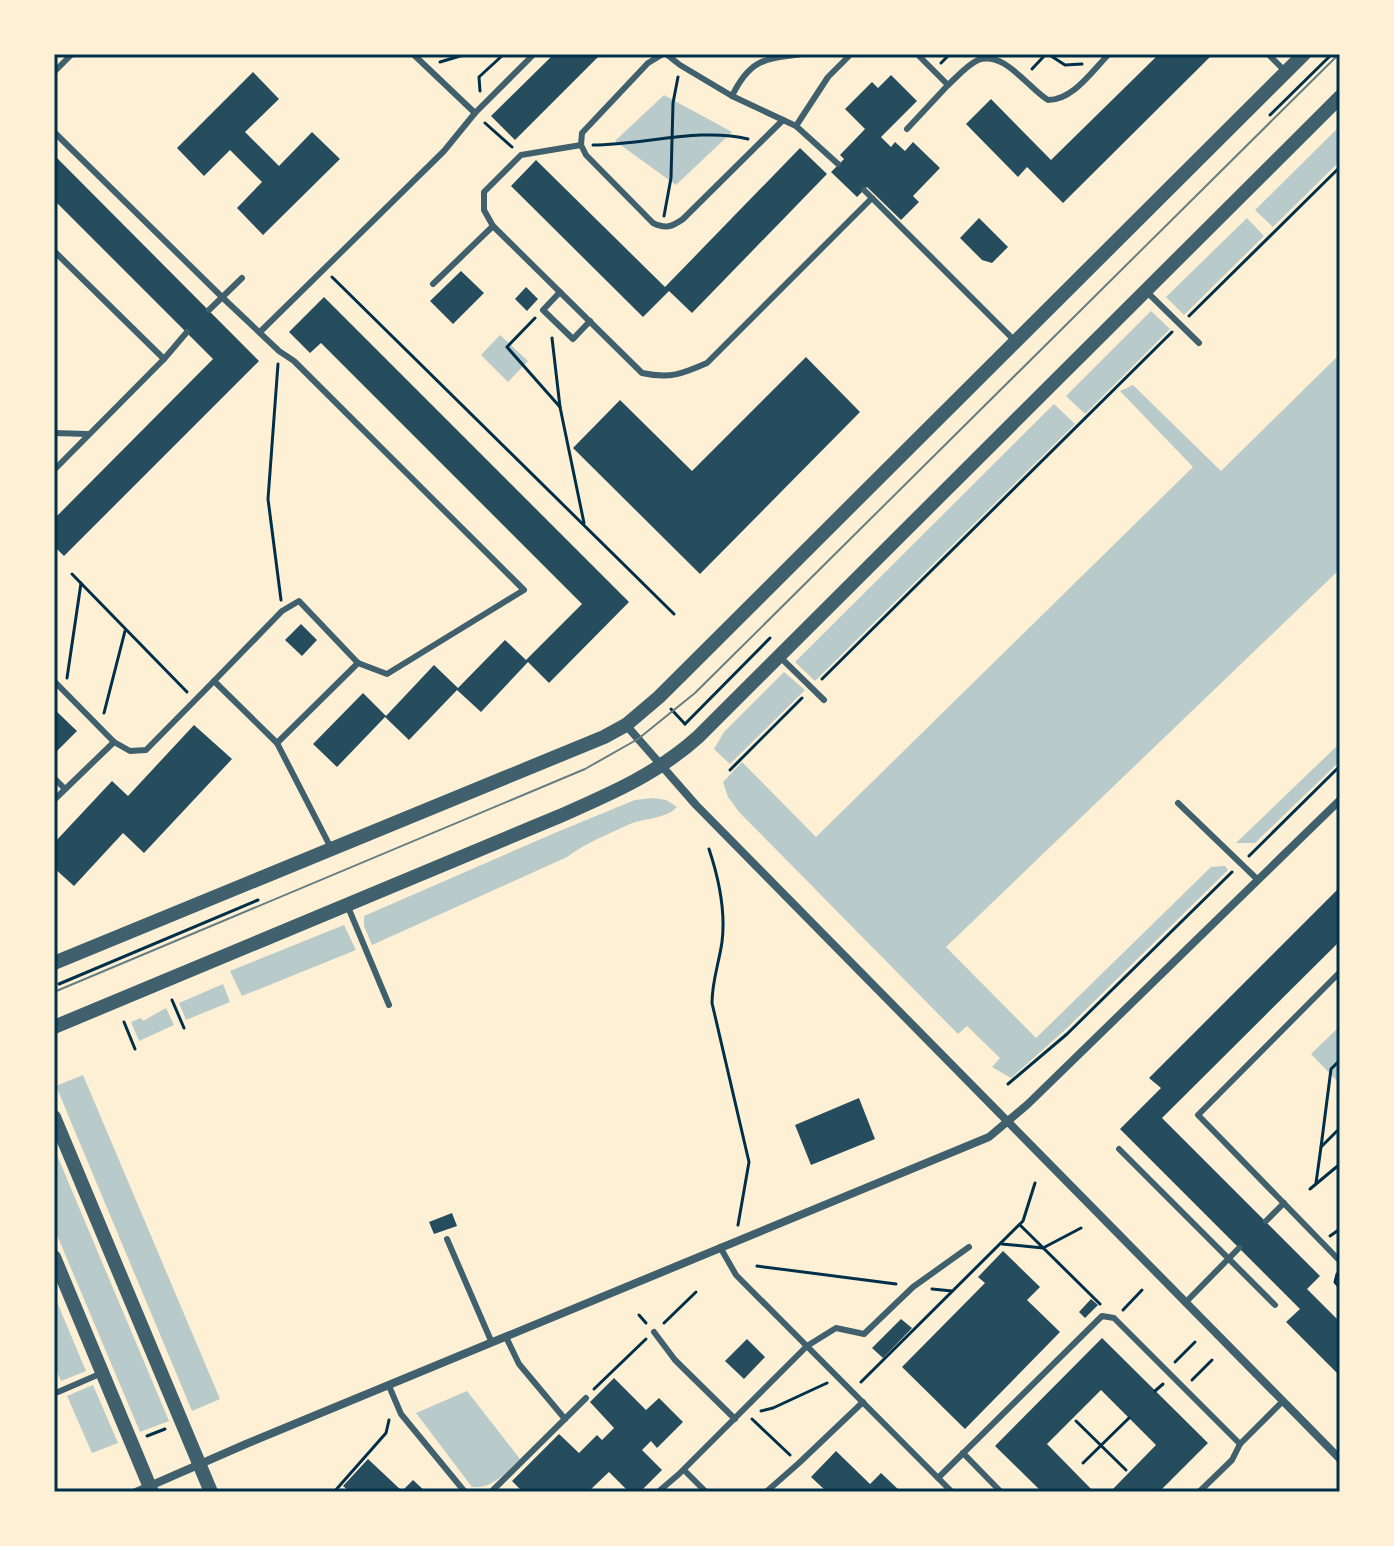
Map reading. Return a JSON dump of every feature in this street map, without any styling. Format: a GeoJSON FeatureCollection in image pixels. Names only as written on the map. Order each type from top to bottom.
{"type":"FeatureCollection","features":[{"type":"Feature","properties":{"kind":"street"},"geometry":{"type":"LineString","coordinates":[[54,963],[604,737],[626,725],[659,697],[1304,54]]}},
{"type":"Feature","properties":{"kind":"street"},"geometry":{"type":"LineString","coordinates":[[54,1027],[560,816],[662,767],[698,737],[1340,97]]}},
{"type":"Feature","properties":{"kind":"street"},"geometry":{"type":"LineString","coordinates":[[626,725],[707,816],[1340,1459]]}},
{"type":"Feature","properties":{"kind":"street"},"geometry":{"type":"LineString","coordinates":[[54,1259],[102,1373],[146,1490],[199,1464],[989,1137],[1340,800]]}},
{"type":"Feature","properties":{"kind":"street"},"geometry":{"type":"LineString","coordinates":[[54,1117],[211,1492]]}},
{"type":"Feature","properties":{"kind":"lane"},"geometry":{"type":"LineString","coordinates":[[54,72],[72,54]]}},
{"type":"Feature","properties":{"kind":"lane"},"geometry":{"type":"LineString","coordinates":[[413,54],[475,113]]}},
{"type":"Feature","properties":{"kind":"lane"},"geometry":{"type":"LineString","coordinates":[[261,331],[444,151],[475,113],[534,54]]}},
{"type":"Feature","properties":{"kind":"lane"},"geometry":{"type":"LineString","coordinates":[[783,120],[683,219],[673,226],[662,228],[653,223],[586,155],[581,145],[582,133],[648,63],[665,54],[732,96],[796,126],[838,164]]}},
{"type":"Feature","properties":{"kind":"lane"},"geometry":{"type":"LineString","coordinates":[[732,96],[743,73],[768,58],[802,54]]}},
{"type":"Feature","properties":{"kind":"lane"},"geometry":{"type":"LineString","coordinates":[[796,126],[828,77],[851,54]]}},
{"type":"Feature","properties":{"kind":"lane"},"geometry":{"type":"LineString","coordinates":[[917,54],[948,85]]}},
{"type":"Feature","properties":{"kind":"lane"},"geometry":{"type":"LineString","coordinates":[[907,129],[948,85],[981,59],[994,58],[1039,95],[1048,100],[1059,100],[1068,95],[1109,54]]}},
{"type":"Feature","properties":{"kind":"lane"},"geometry":{"type":"LineString","coordinates":[[1268,54],[1286,72]]}},
{"type":"Feature","properties":{"kind":"lane"},"geometry":{"type":"LineString","coordinates":[[54,132],[223,298],[279,351],[294,361],[524,590],[387,674],[358,663],[299,601],[282,611],[146,750],[130,751],[114,742],[54,681]]}},
{"type":"Feature","properties":{"kind":"lane"},"geometry":{"type":"LineString","coordinates":[[581,145],[521,155],[484,192],[484,210],[493,226],[642,373],[664,377],[707,363],[872,198]]}},
{"type":"Feature","properties":{"kind":"lane"},"geometry":{"type":"LineString","coordinates":[[864,190],[1016,342]]}},
{"type":"Feature","properties":{"kind":"lane"},"geometry":{"type":"LineString","coordinates":[[433,284],[493,226]]}},
{"type":"Feature","properties":{"kind":"lane"},"geometry":{"type":"LineString","coordinates":[[54,251],[164,359]]}},
{"type":"Feature","properties":{"kind":"lane"},"geometry":{"type":"LineString","coordinates":[[209,310],[242,278]]}},
{"type":"Feature","properties":{"kind":"lane"},"geometry":{"type":"LineString","coordinates":[[1145,290],[1199,343]]}},
{"type":"Feature","properties":{"kind":"lane"},"geometry":{"type":"LineString","coordinates":[[560,292],[543,310],[558,325],[573,339],[590,321]]}},
{"type":"Feature","properties":{"kind":"lane"},"geometry":{"type":"LineString","coordinates":[[54,470],[187,332]]}},
{"type":"Feature","properties":{"kind":"lane"},"geometry":{"type":"LineString","coordinates":[[54,433],[87,434]]}},
{"type":"Feature","properties":{"kind":"lane"},"geometry":{"type":"LineString","coordinates":[[779,656],[824,700]]}},
{"type":"Feature","properties":{"kind":"lane"},"geometry":{"type":"LineString","coordinates":[[277,743],[358,663]]}},
{"type":"Feature","properties":{"kind":"lane"},"geometry":{"type":"LineString","coordinates":[[214,681],[277,743],[331,848]]}},
{"type":"Feature","properties":{"kind":"lane"},"geometry":{"type":"LineString","coordinates":[[54,800],[114,742]]}},
{"type":"Feature","properties":{"kind":"lane"},"geometry":{"type":"LineString","coordinates":[[54,778],[65,789]]}},
{"type":"Feature","properties":{"kind":"lane"},"geometry":{"type":"LineString","coordinates":[[1178,803],[1258,880]]}},
{"type":"Feature","properties":{"kind":"lane"},"geometry":{"type":"LineString","coordinates":[[346,904],[389,1005]]}},
{"type":"Feature","properties":{"kind":"lane"},"geometry":{"type":"LineString","coordinates":[[1339,1260],[1198,1115],[1340,972]]}},
{"type":"Feature","properties":{"kind":"lane"},"geometry":{"type":"LineString","coordinates":[[1119,1149],[1275,1305]]}},
{"type":"Feature","properties":{"kind":"lane"},"geometry":{"type":"LineString","coordinates":[[1266,1221],[1284,1203]]}},
{"type":"Feature","properties":{"kind":"lane"},"geometry":{"type":"LineString","coordinates":[[447,1239],[492,1343]]}},
{"type":"Feature","properties":{"kind":"lane"},"geometry":{"type":"LineString","coordinates":[[720,1247],[736,1275],[952,1492]]}},
{"type":"Feature","properties":{"kind":"lane"},"geometry":{"type":"LineString","coordinates":[[658,1492],[684,1470],[807,1346],[836,1328],[864,1334],[913,1287],[969,1247]]}},
{"type":"Feature","properties":{"kind":"lane"},"geometry":{"type":"LineString","coordinates":[[1186,1302],[1239,1248]]}},
{"type":"Feature","properties":{"kind":"lane"},"geometry":{"type":"LineString","coordinates":[[938,1478],[1102,1316],[1114,1318],[1240,1444]]}},
{"type":"Feature","properties":{"kind":"lane"},"geometry":{"type":"LineString","coordinates":[[654,1332],[675,1360],[735,1419]]}},
{"type":"Feature","properties":{"kind":"lane"},"geometry":{"type":"LineString","coordinates":[[506,1337],[519,1364],[565,1419]]}},
{"type":"Feature","properties":{"kind":"lane"},"geometry":{"type":"LineString","coordinates":[[58,1392],[102,1373]]}},
{"type":"Feature","properties":{"kind":"lane"},"geometry":{"type":"LineString","coordinates":[[389,1386],[401,1414],[465,1492]]}},
{"type":"Feature","properties":{"kind":"lane"},"geometry":{"type":"LineString","coordinates":[[491,1492],[586,1398]]}},
{"type":"Feature","properties":{"kind":"lane"},"geometry":{"type":"LineString","coordinates":[[1199,1492],[1232,1460],[1240,1444],[1283,1401]]}},
{"type":"Feature","properties":{"kind":"lane"},"geometry":{"type":"LineString","coordinates":[[766,1492],[863,1402]]}},
{"type":"Feature","properties":{"kind":"lane"},"geometry":{"type":"LineString","coordinates":[[963,1453],[1001,1492]]}},
{"type":"Feature","properties":{"kind":"lane"},"geometry":{"type":"LineString","coordinates":[[684,1470],[706,1492]]}},
{"type":"Feature","properties":{"kind":"path"},"geometry":{"type":"LineString","coordinates":[[425,66],[467,54]]}},
{"type":"Feature","properties":{"kind":"path"},"geometry":{"type":"LineString","coordinates":[[482,106],[479,77],[504,54]]}},
{"type":"Feature","properties":{"kind":"path"},"geometry":{"type":"LineString","coordinates":[[1035,66],[1047,54],[1057,63],[1083,64],[1091,72]]}},
{"type":"Feature","properties":{"kind":"path"},"geometry":{"type":"LineString","coordinates":[[1270,115],[1332,54]]}},
{"type":"Feature","properties":{"kind":"path"},"geometry":{"type":"LineString","coordinates":[[662,228],[671,178],[673,103],[680,65]]}},
{"type":"Feature","properties":{"kind":"path"},"geometry":{"type":"LineString","coordinates":[[475,113],[521,155]]}},
{"type":"Feature","properties":{"kind":"path"},"geometry":{"type":"LineString","coordinates":[[581,145],[621,145],[725,134],[759,142]]}},
{"type":"Feature","properties":{"kind":"path"},"geometry":{"type":"LineString","coordinates":[[1186,319],[1340,167]]}},
{"type":"Feature","properties":{"kind":"path"},"geometry":{"type":"LineString","coordinates":[[325,270],[674,614]]}},
{"type":"Feature","properties":{"kind":"path"},"geometry":{"type":"LineString","coordinates":[[540,313],[507,347],[560,407]]}},
{"type":"Feature","properties":{"kind":"path"},"geometry":{"type":"LineString","coordinates":[[558,325],[551,340],[560,407],[584,523]]}},
{"type":"Feature","properties":{"kind":"path"},"geometry":{"type":"LineString","coordinates":[[816,684],[1174,331]]}},
{"type":"Feature","properties":{"kind":"path"},"geometry":{"type":"LineString","coordinates":[[279,351],[268,499],[282,611]]}},
{"type":"Feature","properties":{"kind":"path"},"geometry":{"type":"LineString","coordinates":[[72,574],[195,701]]}},
{"type":"Feature","properties":{"kind":"path"},"geometry":{"type":"LineString","coordinates":[[66,688],[81,583]]}},
{"type":"Feature","properties":{"kind":"path"},"geometry":{"type":"LineString","coordinates":[[101,724],[126,629]]}},
{"type":"Feature","properties":{"kind":"path"},"geometry":{"type":"LineString","coordinates":[[665,703],[686,725],[770,638]]}},
{"type":"Feature","properties":{"kind":"path"},"geometry":{"type":"LineString","coordinates":[[730,770],[807,693]]}},
{"type":"Feature","properties":{"kind":"path"},"geometry":{"type":"LineString","coordinates":[[1008,1084],[1067,1034],[1340,766]]}},
{"type":"Feature","properties":{"kind":"path"},"geometry":{"type":"LineString","coordinates":[[709,849],[724,921],[722,944],[712,980],[712,1003],[749,1162],[740,1219]]}},
{"type":"Feature","properties":{"kind":"path"},"geometry":{"type":"LineString","coordinates":[[59,984],[258,900]]}},
{"type":"Feature","properties":{"kind":"path"},"geometry":{"type":"LineString","coordinates":[[172,1000],[184,1028]]}},
{"type":"Feature","properties":{"kind":"path"},"geometry":{"type":"LineString","coordinates":[[124,1022],[135,1049]]}},
{"type":"Feature","properties":{"kind":"path"},"geometry":{"type":"LineString","coordinates":[[1316,1183],[1331,1069],[1340,1060]]}},
{"type":"Feature","properties":{"kind":"path"},"geometry":{"type":"LineString","coordinates":[[1321,1147],[1340,1128]]}},
{"type":"Feature","properties":{"kind":"path"},"geometry":{"type":"LineString","coordinates":[[1310,1189],[1340,1164]]}},
{"type":"Feature","properties":{"kind":"path"},"geometry":{"type":"LineString","coordinates":[[852,1390],[1020,1225],[1035,1183]]}},
{"type":"Feature","properties":{"kind":"path"},"geometry":{"type":"LineString","coordinates":[[1020,1225],[1100,1304],[1102,1316]]}},
{"type":"Feature","properties":{"kind":"path"},"geometry":{"type":"LineString","coordinates":[[1001,1244],[1043,1248],[1081,1228]]}},
{"type":"Feature","properties":{"kind":"path"},"geometry":{"type":"LineString","coordinates":[[1339,1260],[1335,1282],[1340,1288]]}},
{"type":"Feature","properties":{"kind":"path"},"geometry":{"type":"LineString","coordinates":[[757,1266],[861,1280]]}},
{"type":"Feature","properties":{"kind":"path"},"geometry":{"type":"LineString","coordinates":[[1117,1316],[1142,1290]]}},
{"type":"Feature","properties":{"kind":"path"},"geometry":{"type":"LineString","coordinates":[[586,1398],[696,1292]]}},
{"type":"Feature","properties":{"kind":"path"},"geometry":{"type":"LineString","coordinates":[[1168,1368],[1195,1342]]}},
{"type":"Feature","properties":{"kind":"path"},"geometry":{"type":"LineString","coordinates":[[1186,1386],[1212,1360]]}},
{"type":"Feature","properties":{"kind":"path"},"geometry":{"type":"LineString","coordinates":[[799,1463],[750,1417],[831,1381]]}},
{"type":"Feature","properties":{"kind":"path"},"geometry":{"type":"LineString","coordinates":[[1083,1463],[1129,1418]]}},
{"type":"Feature","properties":{"kind":"path"},"geometry":{"type":"LineString","coordinates":[[334,1492],[386,1433],[389,1420]]}},
{"type":"Feature","properties":{"kind":"path"},"geometry":{"type":"LineString","coordinates":[[1076,1421],[1126,1470]]}},
{"type":"Feature","properties":{"kind":"path"},"geometry":{"type":"LineString","coordinates":[[140,1439],[165,1429]]}},
{"type":"Feature","properties":{"kind":"shaded area"},"geometry":{"type":"Polygon","coordinates":[[[664,95],[732,132],[676,185],[615,141],[664,95]]]}},
{"type":"Feature","properties":{"kind":"shaded area"},"geometry":{"type":"Polygon","coordinates":[[[1340,126],[1340,161],[1273,227],[1255,210],[1340,126]]]}},
{"type":"Feature","properties":{"kind":"shaded area"},"geometry":{"type":"Polygon","coordinates":[[[1247,218],[1264,236],[1184,315],[1166,297],[1247,218]]]}},
{"type":"Feature","properties":{"kind":"shaded area"},"geometry":{"type":"Polygon","coordinates":[[[1151,311],[1170,329],[1085,414],[1066,396],[1151,311]]]}},
{"type":"Feature","properties":{"kind":"shaded area"},"geometry":{"type":"Polygon","coordinates":[[[500,335],[528,361],[508,382],[481,355],[500,335]]]}},
{"type":"Feature","properties":{"kind":"shaded area"},"geometry":{"type":"Polygon","coordinates":[[[1340,354],[1340,569],[946,947],[1036,1038],[1211,867],[1225,866],[1228,870],[1065,1030],[1011,1078],[992,1067],[1000,1058],[967,1026],[958,1034],[739,812],[728,797],[723,782],[742,762],[816,837],[1193,467],[1120,391],[1133,385],[1221,471],[1340,354]]]}},
{"type":"Feature","properties":{"kind":"shaded area"},"geometry":{"type":"Polygon","coordinates":[[[1054,404],[1075,424],[815,681],[795,662],[1054,404]]]}},
{"type":"Feature","properties":{"kind":"shaded area"},"geometry":{"type":"Polygon","coordinates":[[[784,672],[805,690],[730,764],[714,749],[724,732],[784,672]]]}},
{"type":"Feature","properties":{"kind":"shaded area"},"geometry":{"type":"Polygon","coordinates":[[[1340,743],[1340,761],[1255,843],[1236,843],[1340,743]]]}},
{"type":"Feature","properties":{"kind":"shaded area"},"geometry":{"type":"Polygon","coordinates":[[[635,800],[666,800],[677,807],[667,814],[614,831],[567,857],[372,945],[364,926],[364,916],[635,800]]]}},
{"type":"Feature","properties":{"kind":"shaded area"},"geometry":{"type":"Polygon","coordinates":[[[344,925],[356,950],[242,996],[230,971],[344,925]]]}},
{"type":"Feature","properties":{"kind":"shaded area"},"geometry":{"type":"Polygon","coordinates":[[[223,984],[230,1002],[186,1020],[179,1003],[223,984]]]}},
{"type":"Feature","properties":{"kind":"shaded area"},"geometry":{"type":"Polygon","coordinates":[[[166,1008],[174,1025],[139,1041],[131,1022],[141,1018],[143,1021],[166,1008]]]}},
{"type":"Feature","properties":{"kind":"shaded area"},"geometry":{"type":"Polygon","coordinates":[[[1340,1026],[1340,1084],[1311,1054],[1340,1026]]]}},
{"type":"Feature","properties":{"kind":"shaded area"},"geometry":{"type":"Polygon","coordinates":[[[83,1075],[220,1399],[192,1411],[56,1086],[83,1075]]]}},
{"type":"Feature","properties":{"kind":"shaded area"},"geometry":{"type":"Polygon","coordinates":[[[54,1148],[169,1421],[140,1432],[54,1228],[54,1148]]]}},
{"type":"Feature","properties":{"kind":"shaded area"},"geometry":{"type":"Polygon","coordinates":[[[54,1295],[86,1371],[61,1381],[54,1365],[54,1295]]]}},
{"type":"Feature","properties":{"kind":"shaded area"},"geometry":{"type":"Polygon","coordinates":[[[93,1385],[118,1443],[92,1453],[67,1396],[93,1385]]]}},
{"type":"Feature","properties":{"kind":"shaded area"},"geometry":{"type":"Polygon","coordinates":[[[467,1391],[520,1459],[499,1479],[480,1487],[472,1487],[416,1413],[467,1391]]]}},
{"type":"Feature","properties":{"kind":"building"},"geometry":{"type":"Polygon","coordinates":[[[554,54],[601,54],[515,140],[491,116],[554,54]]]}},
{"type":"Feature","properties":{"kind":"building"},"geometry":{"type":"Polygon","coordinates":[[[1159,54],[1213,54],[1063,203],[1027,167],[1018,177],[966,124],[991,99],[1051,160],[1159,54]]]}},
{"type":"Feature","properties":{"kind":"building"},"geometry":{"type":"Polygon","coordinates":[[[253,72],[279,99],[245,132],[279,166],[312,132],[340,159],[263,235],[237,208],[262,182],[230,150],[204,176],[177,148],[253,72]]]}},
{"type":"Feature","properties":{"kind":"building"},"geometry":{"type":"Polygon","coordinates":[[[891,75],[917,101],[881,137],[891,147],[895,142],[905,151],[913,142],[940,168],[913,196],[919,202],[901,220],[867,187],[857,197],[831,172],[844,159],[840,155],[865,129],[845,109],[872,82],[878,88],[891,75]]]}},
{"type":"Feature","properties":{"kind":"building"},"geometry":{"type":"Polygon","coordinates":[[[800,148],[827,174],[692,313],[669,291],[643,317],[511,186],[536,160],[665,287],[800,148]]]}},
{"type":"Feature","properties":{"kind":"building"},"geometry":{"type":"Polygon","coordinates":[[[54,155],[259,361],[64,556],[54,546],[54,519],[213,359],[54,200],[54,155]]]}},
{"type":"Feature","properties":{"kind":"building"},"geometry":{"type":"Polygon","coordinates":[[[979,218],[1008,247],[992,263],[982,260],[960,238],[979,218]]]}},
{"type":"Feature","properties":{"kind":"building"},"geometry":{"type":"Polygon","coordinates":[[[461,271],[484,293],[453,324],[430,301],[461,271]]]}},
{"type":"Feature","properties":{"kind":"building"},"geometry":{"type":"Polygon","coordinates":[[[526,287],[538,299],[527,311],[515,299],[526,287]]]}},
{"type":"Feature","properties":{"kind":"building"},"geometry":{"type":"Polygon","coordinates":[[[324,297],[629,602],[549,683],[528,662],[481,712],[457,690],[409,740],[385,717],[337,767],[313,744],[363,693],[386,716],[434,665],[458,688],[505,640],[526,660],[582,604],[321,343],[310,353],[289,332],[324,297]]]}},
{"type":"Feature","properties":{"kind":"building"},"geometry":{"type":"Polygon","coordinates":[[[806,357],[860,412],[700,574],[573,448],[620,400],[692,471],[806,357]]]}},
{"type":"Feature","properties":{"kind":"building"},"geometry":{"type":"Polygon","coordinates":[[[301,624],[317,640],[302,656],[285,640],[301,624]]]}},
{"type":"Feature","properties":{"kind":"building"},"geometry":{"type":"Polygon","coordinates":[[[54,709],[77,731],[54,754],[54,709]]]}},
{"type":"Feature","properties":{"kind":"building"},"geometry":{"type":"Polygon","coordinates":[[[194,725],[232,759],[144,853],[123,833],[74,886],[54,868],[54,843],[112,781],[128,796],[194,725]]]}},
{"type":"Feature","properties":{"kind":"building"},"geometry":{"type":"Polygon","coordinates":[[[1340,887],[1340,941],[1162,1118],[1320,1276],[1307,1289],[1340,1322],[1340,1376],[1286,1322],[1300,1309],[1120,1129],[1161,1088],[1149,1078],[1340,887]]]}},
{"type":"Feature","properties":{"kind":"building"},"geometry":{"type":"Polygon","coordinates":[[[859,1098],[875,1139],[811,1165],[795,1125],[859,1098]]]}},
{"type":"Feature","properties":{"kind":"building"},"geometry":{"type":"Polygon","coordinates":[[[452,1213],[457,1226],[434,1234],[429,1222],[452,1213]]]}},
{"type":"Feature","properties":{"kind":"building"},"geometry":{"type":"Polygon","coordinates":[[[1003,1251],[1040,1287],[1027,1300],[1060,1332],[965,1429],[902,1367],[985,1283],[978,1277],[1003,1251]]]}},
{"type":"Feature","properties":{"kind":"building"},"geometry":{"type":"Polygon","coordinates":[[[1091,1299],[1098,1305],[1085,1318],[1079,1312],[1091,1299]]]}},
{"type":"Feature","properties":{"kind":"building"},"geometry":{"type":"Polygon","coordinates":[[[901,1319],[912,1328],[883,1358],[872,1348],[901,1319]]]}},
{"type":"Feature","properties":{"kind":"building"},"geometry":{"type":"Polygon","coordinates":[[[1102,1338],[1208,1443],[1159,1492],[1110,1492],[1156,1445],[1101,1390],[1047,1444],[1094,1492],[1042,1492],[995,1446],[1102,1338]]]}},
{"type":"Feature","properties":{"kind":"building"},"geometry":{"type":"Polygon","coordinates":[[[747,1339],[765,1357],[744,1379],[725,1361],[747,1339]]]}},
{"type":"Feature","properties":{"kind":"building"},"geometry":{"type":"Polygon","coordinates":[[[614,1378],[646,1410],[659,1398],[683,1422],[657,1448],[651,1441],[642,1450],[662,1470],[640,1492],[629,1492],[609,1472],[588,1492],[523,1492],[512,1481],[559,1434],[579,1453],[597,1435],[602,1440],[614,1428],[590,1402],[614,1378]]]}},
{"type":"Feature","properties":{"kind":"building"},"geometry":{"type":"Polygon","coordinates":[[[836,1451],[870,1484],[881,1473],[901,1492],[827,1492],[811,1477],[836,1451]]]}},
{"type":"Feature","properties":{"kind":"building"},"geometry":{"type":"Polygon","coordinates":[[[368,1459],[402,1491],[413,1480],[426,1492],[350,1492],[343,1486],[368,1459]]]}},
{"type":"Feature","properties":{"kind":"tram line"},"geometry":{"type":"LineString","coordinates":[[54,992],[585,769],[638,739],[695,693],[1339,54]]}}]}
